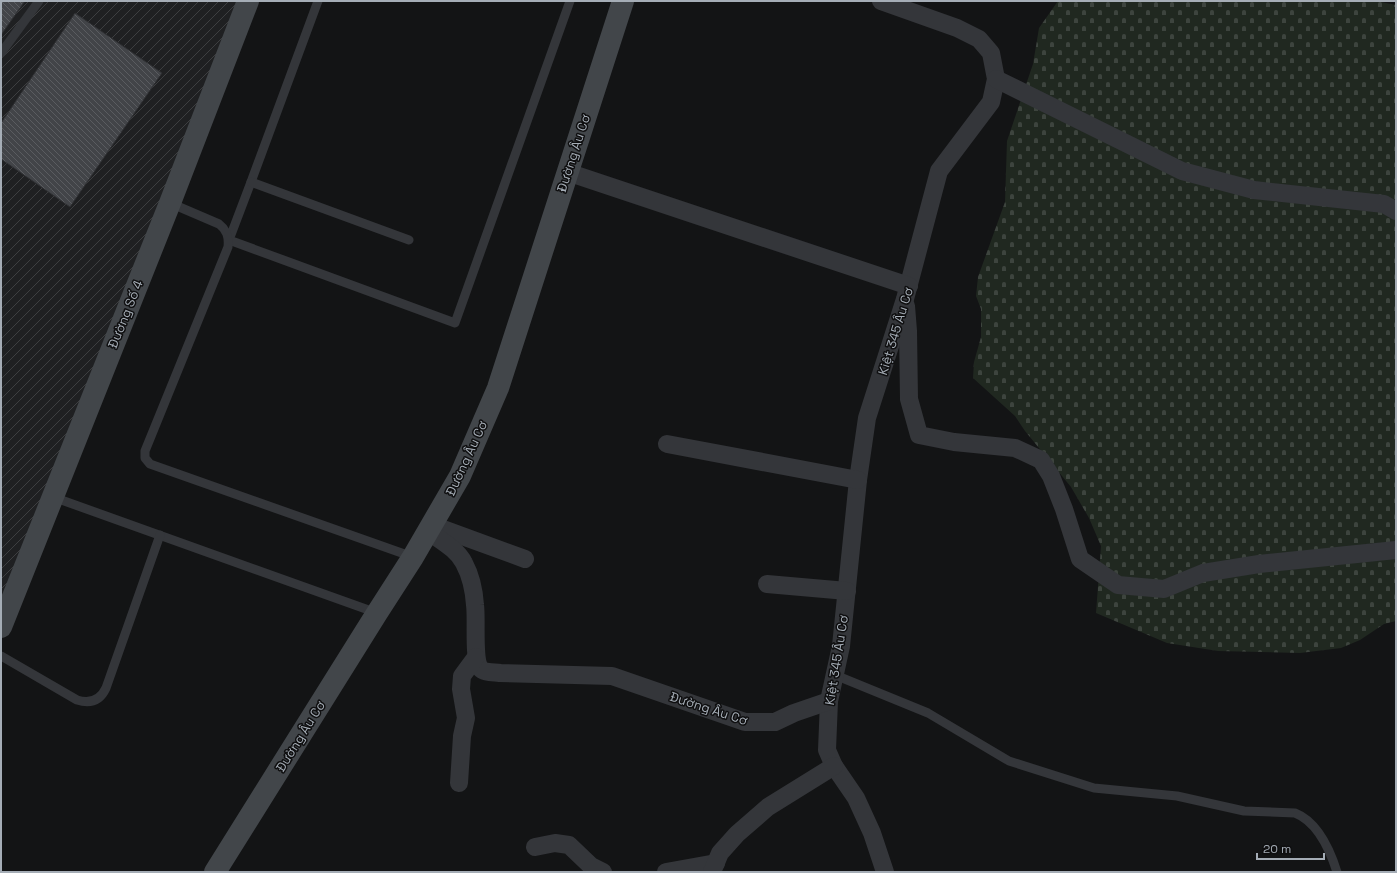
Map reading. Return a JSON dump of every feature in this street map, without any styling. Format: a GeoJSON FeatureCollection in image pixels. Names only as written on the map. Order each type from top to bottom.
{"type":"FeatureCollection","features":[{"type":"Feature","properties":{"kind":"main road","name":"Đường Số 4"},"geometry":{"type":"LineString","coordinates":[[1,627],[170,203],[248,1]]}},
{"type":"Feature","properties":{"kind":"main road","name":"Đường Âu Cơ"},"geometry":{"type":"LineString","coordinates":[[214,872],[413,557],[460,476],[498,388],[623,1]]}},
{"type":"Feature","properties":{"kind":"street","name":"Kiệt 345 Âu Cơ"},"geometry":{"type":"LineString","coordinates":[[834,766],[827,750],[829,701],[841,646],[858,480],[867,418],[907,293],[939,171],[991,102],[996,79],[991,53],[979,39],[957,28],[881,1]]}},
{"type":"Feature","properties":{"kind":"street"},"geometry":{"type":"LineString","coordinates":[[996,79],[1182,171],[1254,190],[1384,204],[1396,211]]}},
{"type":"Feature","properties":{"kind":"street"},"geometry":{"type":"LineString","coordinates":[[567,172],[907,293],[909,399],[919,435],[954,442],[1015,448],[1041,460],[1051,476],[1064,509],[1080,559],[1118,585],[1164,589],[1202,573],[1259,564],[1396,550]]}},
{"type":"Feature","properties":{"kind":"street"},"geometry":{"type":"LineString","coordinates":[[667,444],[858,480]]}},
{"type":"Feature","properties":{"kind":"street"},"geometry":{"type":"LineString","coordinates":[[430,528],[525,559]]}},
{"type":"Feature","properties":{"kind":"street"},"geometry":{"type":"LineString","coordinates":[[430,528],[456,551],[464,562],[469,572],[475,605],[476,657],[462,676],[461,689],[466,718],[462,736],[459,783]]}},
{"type":"Feature","properties":{"kind":"street"},"geometry":{"type":"LineString","coordinates":[[767,584],[847,591]]}},
{"type":"Feature","properties":{"kind":"street","name":"Đường Âu Cơ"},"geometry":{"type":"LineString","coordinates":[[476,657],[479,667],[483,671],[500,673],[612,676],[745,722],[774,722],[794,713],[829,701]]}},
{"type":"Feature","properties":{"kind":"street"},"geometry":{"type":"LineString","coordinates":[[666,872],[714,868],[720,853],[736,834],[768,807],[834,766],[856,798],[872,833],[885,872]]}},
{"type":"Feature","properties":{"kind":"street"},"geometry":{"type":"LineString","coordinates":[[535,847],[555,844],[569,845],[591,866],[603,872]]}},
{"type":"Feature","properties":{"kind":"lane"},"geometry":{"type":"LineString","coordinates":[[1,53],[39,1]]}},
{"type":"Feature","properties":{"kind":"lane"},"geometry":{"type":"LineString","coordinates":[[318,1],[229,240],[228,247],[145,451],[145,458],[150,464],[413,557]]}},
{"type":"Feature","properties":{"kind":"lane"},"geometry":{"type":"LineString","coordinates":[[170,203],[219,224],[224,228],[229,240],[455,323],[570,1]]}},
{"type":"Feature","properties":{"kind":"lane"},"geometry":{"type":"LineString","coordinates":[[251,182],[409,240]]}},
{"type":"Feature","properties":{"kind":"lane"},"geometry":{"type":"LineString","coordinates":[[53,497],[377,613]]}},
{"type":"Feature","properties":{"kind":"lane"},"geometry":{"type":"LineString","coordinates":[[1,656],[76,700],[83,702],[97,700],[103,695],[106,688],[160,535]]}},
{"type":"Feature","properties":{"kind":"lane"},"geometry":{"type":"LineString","coordinates":[[835,675],[928,713],[1010,761],[1094,788],[1177,796],[1244,811],[1295,813],[1314,826],[1326,845],[1337,872]]}},
{"type":"Feature","properties":{"kind":"shaded area"},"geometry":{"type":"Polygon","coordinates":[[[1,1],[248,1],[1,628],[1,1]]]}},
{"type":"Feature","properties":{"kind":"green space"},"geometry":{"type":"Polygon","coordinates":[[[1058,1],[1376,1],[1396,5],[1396,621],[1384,624],[1360,640],[1341,648],[1300,653],[1218,651],[1167,643],[1096,613],[1101,546],[1089,518],[1071,487],[1025,431],[1015,416],[973,378],[974,362],[981,337],[981,309],[976,296],[978,277],[1005,202],[1007,141],[1033,64],[1039,28],[1058,1]]]}},
{"type":"Feature","properties":{"kind":"building"},"geometry":{"type":"Polygon","coordinates":[[[1,1],[25,1],[1,35],[1,1]]]}},
{"type":"Feature","properties":{"kind":"building"},"geometry":{"type":"Polygon","coordinates":[[[75,13],[162,73],[70,207],[1,159],[1,123],[75,13]]]}}]}
